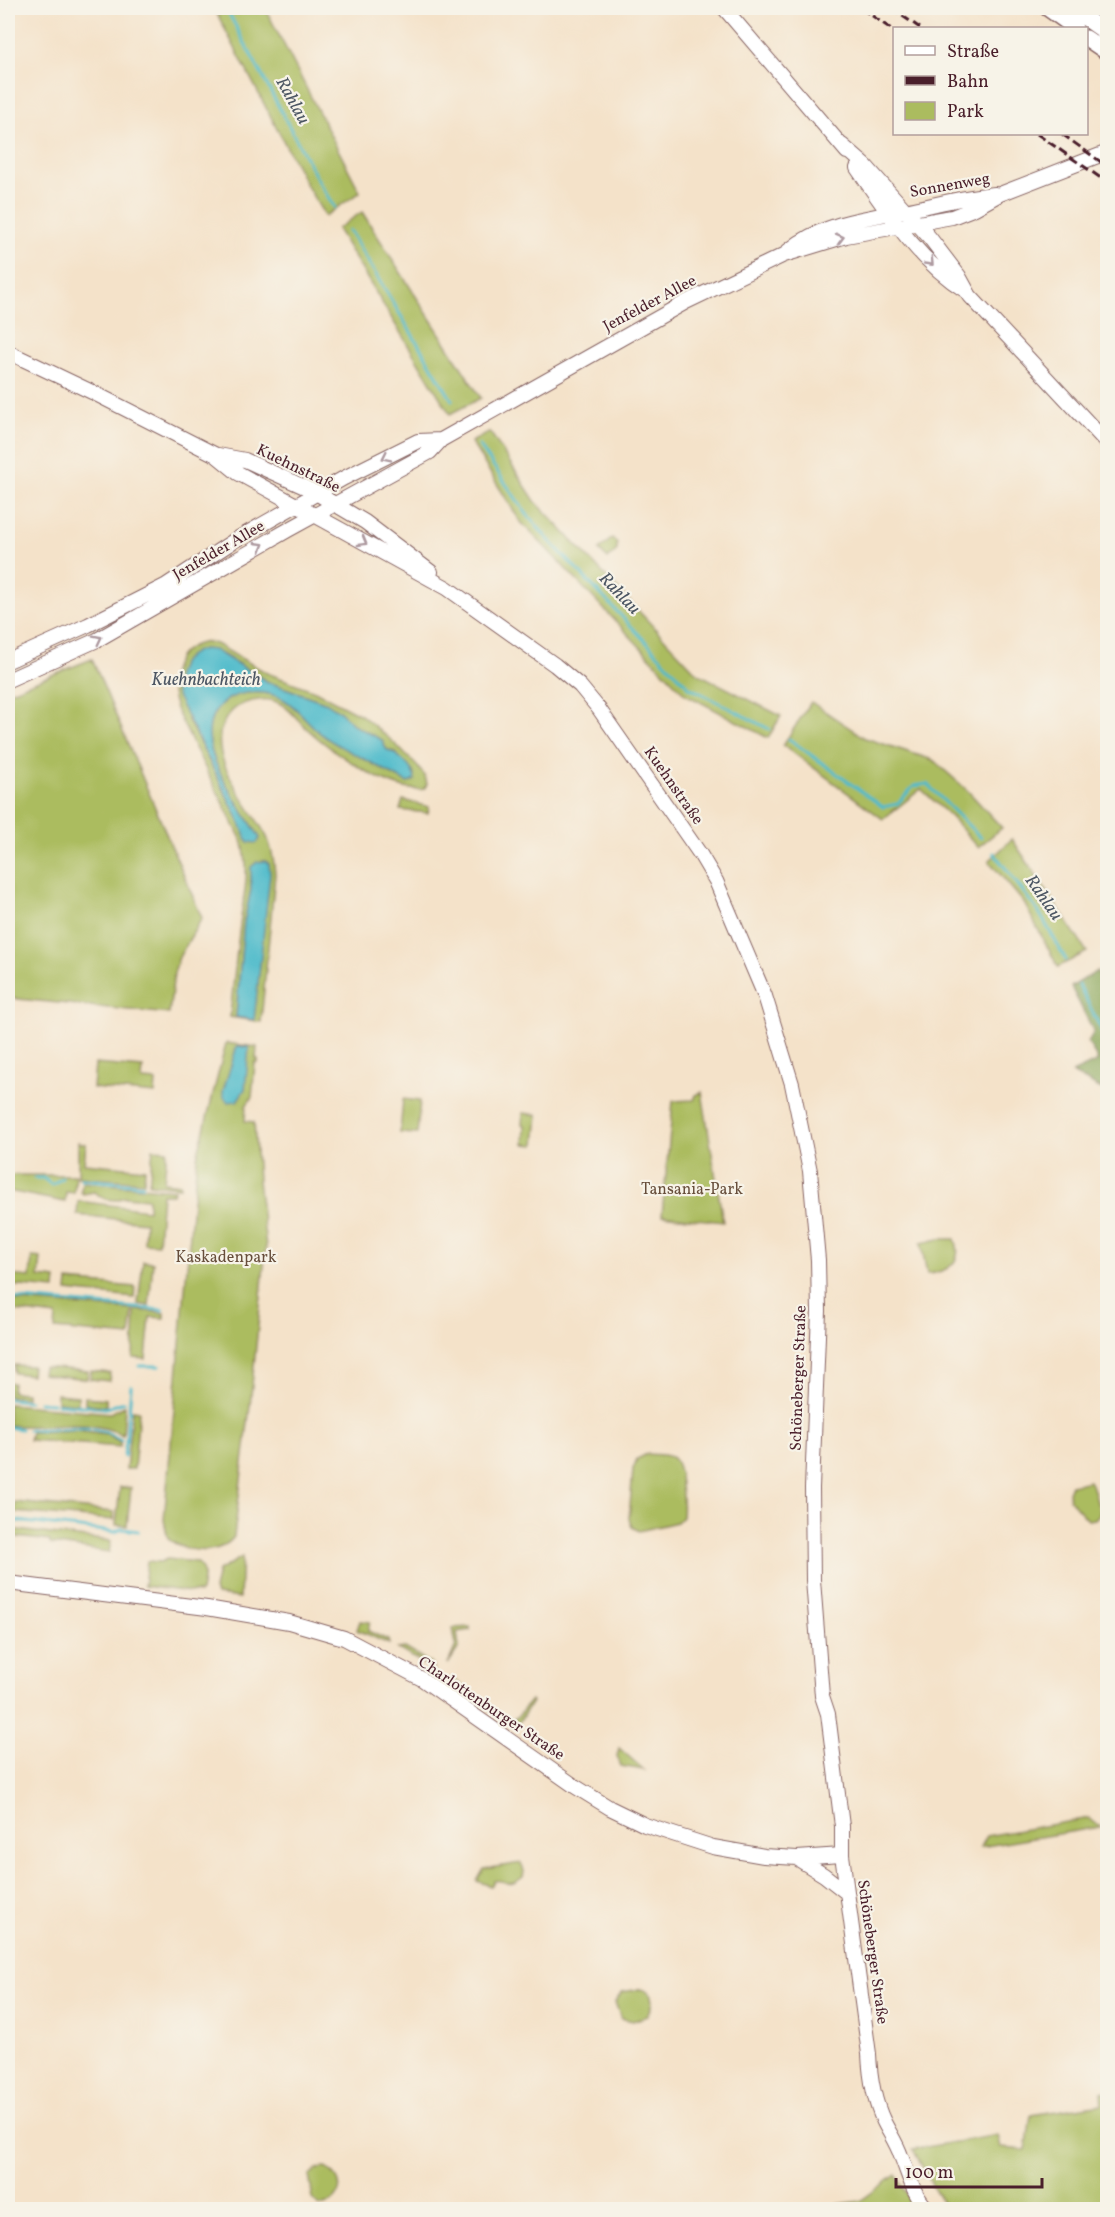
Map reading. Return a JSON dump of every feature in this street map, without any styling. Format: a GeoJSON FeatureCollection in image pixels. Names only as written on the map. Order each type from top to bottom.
{"type":"FeatureCollection","features":[{"type":"Feature","properties":{"kind":"main road"},"geometry":{"type":"LineString","coordinates":[[1047,8],[1074,27]]}},
{"type":"Feature","properties":{"kind":"main road"},"geometry":{"type":"LineString","coordinates":[[1071,8],[1107,34]]}},
{"type":"Feature","properties":{"kind":"main road"},"geometry":{"type":"LineString","coordinates":[[1088,40],[1107,54]]}},
{"type":"Feature","properties":{"kind":"street"},"geometry":{"type":"LineString","coordinates":[[724,8],[842,146],[898,227],[936,268],[951,282],[966,291],[1107,444]]}},
{"type":"Feature","properties":{"kind":"street"},"geometry":{"type":"LineString","coordinates":[[842,146],[866,166],[917,224],[959,276],[966,291]]}},
{"type":"Feature","properties":{"kind":"street","name":"Sonnenweg"},"geometry":{"type":"LineString","coordinates":[[898,227],[940,220],[964,213],[1000,194],[1107,152]]}},
{"type":"Feature","properties":{"kind":"street","name":"Sonnenweg"},"geometry":{"type":"LineString","coordinates":[[905,211],[972,195],[1000,194]]}},
{"type":"Feature","properties":{"kind":"street","name":"Jenfelder Allee"},"geometry":{"type":"LineString","coordinates":[[783,255],[802,239],[859,219],[905,211]]}},
{"type":"Feature","properties":{"kind":"street","name":"Jenfelder Allee"},"geometry":{"type":"LineString","coordinates":[[8,680],[97,640],[430,452],[441,440],[686,302],[783,255],[846,236],[898,227]]}},
{"type":"Feature","properties":{"kind":"street","name":"Kuehnstraße"},"geometry":{"type":"LineString","coordinates":[[8,352],[216,455],[238,473],[447,588],[555,665],[580,686],[599,709],[700,854],[716,881],[765,996],[787,1065]]}},
{"type":"Feature","properties":{"kind":"street","name":"Jenfelder Allee"},"geometry":{"type":"LineString","coordinates":[[8,661],[88,625],[172,582],[235,540],[316,493],[418,441],[441,440]]}},
{"type":"Feature","properties":{"kind":"street","name":"Kuehnstraße"},"geometry":{"type":"LineString","coordinates":[[216,455],[245,460],[316,493],[365,522],[424,566],[447,588]]}},
{"type":"Feature","properties":{"kind":"street"},"geometry":{"type":"LineString","coordinates":[[172,582],[174,597]]}},
{"type":"Feature","properties":{"kind":"street","name":"Schöneberger Straße"},"geometry":{"type":"LineString","coordinates":[[787,1065],[806,1142],[818,1260],[818,1363],[812,1488],[813,1580],[822,1696],[818,1706],[825,1771],[834,1828],[842,1855],[869,2054],[877,2070],[891,2121],[892,2134],[903,2159],[929,2200],[930,2210]]}},
{"type":"Feature","properties":{"kind":"street","name":"Charlottenburger Straße"},"geometry":{"type":"LineString","coordinates":[[8,1583],[207,1608],[289,1622],[344,1638],[422,1679],[576,1787],[610,1808],[645,1825],[713,1847],[764,1856],[796,1858],[842,1855]]}},
{"type":"Feature","properties":{"kind":"street"},"geometry":{"type":"LineString","coordinates":[[796,1858],[824,1875],[847,1893]]}},
{"type":"Feature","properties":{"kind":"green space"},"geometry":{"type":"Polygon","coordinates":[[[214,8],[265,8],[360,192],[325,216],[308,188],[214,8]]]}},
{"type":"Feature","properties":{"kind":"green space"},"geometry":{"type":"Polygon","coordinates":[[[362,212],[481,398],[450,414],[337,229],[362,212]]]}},
{"type":"Feature","properties":{"kind":"green space"},"geometry":{"type":"Polygon","coordinates":[[[490,432],[535,501],[697,673],[781,716],[768,738],[685,694],[520,521],[471,442],[490,432]]]}},
{"type":"Feature","properties":{"kind":"green space"},"geometry":{"type":"Polygon","coordinates":[[[612,538],[617,543],[617,550],[608,559],[599,550],[612,538]]]}},
{"type":"Feature","properties":{"kind":"green space"},"geometry":{"type":"Polygon","coordinates":[[[208,642],[216,644],[267,673],[315,691],[361,715],[417,766],[425,776],[427,784],[424,789],[410,789],[378,778],[329,747],[287,709],[274,701],[252,701],[241,705],[232,711],[222,725],[219,741],[222,758],[229,775],[267,837],[275,869],[261,1022],[230,1017],[246,885],[243,843],[177,712],[174,701],[172,678],[174,668],[179,658],[195,645],[208,642]],[[222,654],[187,718],[248,842],[260,838],[218,768],[211,748],[209,729],[215,712],[236,695],[256,692],[283,699],[329,740],[408,783],[414,773],[394,752],[386,749],[382,740],[355,726],[327,703],[268,682],[222,654]],[[257,862],[251,868],[251,890],[244,922],[236,1017],[253,1020],[267,862],[257,862]]]}},
{"type":"Feature","properties":{"kind":"green space"},"geometry":{"type":"Polygon","coordinates":[[[92,659],[202,918],[179,957],[174,973],[169,1014],[8,998],[8,692],[92,659]]]}},
{"type":"Feature","properties":{"kind":"green space"},"geometry":{"type":"Polygon","coordinates":[[[811,702],[865,738],[933,760],[968,791],[1002,828],[978,847],[921,789],[883,819],[783,745],[811,702]]]}},
{"type":"Feature","properties":{"kind":"green space"},"geometry":{"type":"Polygon","coordinates":[[[403,800],[429,807],[428,813],[400,810],[403,800]]]}},
{"type":"Feature","properties":{"kind":"green space"},"geometry":{"type":"Polygon","coordinates":[[[1012,839],[1087,952],[1058,967],[1024,903],[989,861],[1012,839]]]}},
{"type":"Feature","properties":{"kind":"green space"},"geometry":{"type":"Polygon","coordinates":[[[1097,971],[1107,990],[1107,1092],[1072,1073],[1098,1061],[1088,1042],[1094,1032],[1071,987],[1097,971]]]}},
{"type":"Feature","properties":{"kind":"green space","name":"Kaskadenpark"},"geometry":{"type":"Polygon","coordinates":[[[226,1043],[257,1047],[258,1063],[255,1063],[252,1097],[246,1106],[245,1121],[254,1122],[266,1246],[234,1537],[228,1543],[211,1550],[193,1550],[168,1539],[164,1520],[197,1157],[226,1043]]]}},
{"type":"Feature","properties":{"kind":"green space"},"geometry":{"type":"Polygon","coordinates":[[[95,1064],[143,1068],[142,1080],[156,1081],[155,1094],[93,1088],[95,1064]]]}},
{"type":"Feature","properties":{"kind":"green space","name":"Tansania-Park"},"geometry":{"type":"Polygon","coordinates":[[[702,1092],[723,1222],[662,1215],[673,1101],[694,1100],[696,1095],[702,1092]]]}},
{"type":"Feature","properties":{"kind":"green space"},"geometry":{"type":"Polygon","coordinates":[[[403,1099],[420,1101],[417,1134],[400,1133],[403,1099]]]}},
{"type":"Feature","properties":{"kind":"green space"},"geometry":{"type":"Polygon","coordinates":[[[523,1113],[538,1115],[535,1145],[524,1144],[523,1113]]]}},
{"type":"Feature","properties":{"kind":"green space"},"geometry":{"type":"Polygon","coordinates":[[[78,1142],[86,1144],[84,1163],[145,1169],[144,1182],[78,1177],[78,1142]]]}},
{"type":"Feature","properties":{"kind":"green space"},"geometry":{"type":"Polygon","coordinates":[[[153,1149],[167,1150],[164,1182],[180,1184],[180,1187],[149,1184],[153,1149]]]}},
{"type":"Feature","properties":{"kind":"green space"},"geometry":{"type":"Polygon","coordinates":[[[8,1175],[76,1175],[74,1193],[66,1192],[65,1202],[8,1191],[8,1175]]]}},
{"type":"Feature","properties":{"kind":"green space"},"geometry":{"type":"Polygon","coordinates":[[[82,1182],[174,1190],[173,1194],[162,1194],[158,1244],[144,1243],[145,1222],[77,1215],[78,1201],[148,1210],[148,1199],[125,1197],[116,1200],[105,1199],[94,1192],[83,1194],[81,1192],[82,1182]]]}},
{"type":"Feature","properties":{"kind":"green space"},"geometry":{"type":"Polygon","coordinates":[[[939,1239],[955,1239],[956,1260],[942,1271],[927,1274],[921,1243],[939,1239]]]}},
{"type":"Feature","properties":{"kind":"green space"},"geometry":{"type":"Polygon","coordinates":[[[32,1257],[41,1258],[39,1277],[56,1279],[55,1289],[8,1285],[8,1275],[30,1277],[32,1257]]]}},
{"type":"Feature","properties":{"kind":"green space"},"geometry":{"type":"Polygon","coordinates":[[[143,1261],[153,1262],[149,1306],[138,1304],[143,1261]]]}},
{"type":"Feature","properties":{"kind":"green space"},"geometry":{"type":"Polygon","coordinates":[[[68,1281],[135,1287],[134,1298],[67,1291],[68,1281]]]}},
{"type":"Feature","properties":{"kind":"green space"},"geometry":{"type":"Polygon","coordinates":[[[8,1300],[133,1310],[130,1336],[55,1329],[56,1316],[8,1310],[8,1300]]]}},
{"type":"Feature","properties":{"kind":"green space"},"geometry":{"type":"Polygon","coordinates":[[[135,1310],[165,1313],[165,1318],[150,1317],[146,1359],[133,1358],[135,1310]]]}},
{"type":"Feature","properties":{"kind":"green space"},"geometry":{"type":"Polygon","coordinates":[[[14,1365],[32,1366],[31,1375],[14,1373],[14,1365]]]}},
{"type":"Feature","properties":{"kind":"green space"},"geometry":{"type":"Polygon","coordinates":[[[43,1367],[88,1371],[87,1379],[42,1374],[43,1367]]]}},
{"type":"Feature","properties":{"kind":"green space"},"geometry":{"type":"Polygon","coordinates":[[[91,1371],[110,1373],[109,1381],[90,1379],[91,1371]]]}},
{"type":"Feature","properties":{"kind":"green space"},"geometry":{"type":"Polygon","coordinates":[[[8,1382],[13,1383],[12,1392],[26,1393],[26,1398],[8,1396],[8,1382]]]}},
{"type":"Feature","properties":{"kind":"green space"},"geometry":{"type":"Polygon","coordinates":[[[57,1394],[78,1396],[78,1404],[57,1402],[57,1394]]]}},
{"type":"Feature","properties":{"kind":"green space"},"geometry":{"type":"Polygon","coordinates":[[[85,1397],[106,1399],[106,1406],[85,1404],[85,1397]]]}},
{"type":"Feature","properties":{"kind":"green space"},"geometry":{"type":"Polygon","coordinates":[[[8,1404],[110,1413],[125,1406],[123,1435],[95,1426],[8,1425],[8,1404]]]}},
{"type":"Feature","properties":{"kind":"green space"},"geometry":{"type":"Polygon","coordinates":[[[132,1410],[139,1411],[134,1469],[126,1469],[132,1410]]]}},
{"type":"Feature","properties":{"kind":"green space"},"geometry":{"type":"Polygon","coordinates":[[[78,1430],[107,1434],[120,1442],[120,1447],[29,1440],[31,1432],[78,1430]]]}},
{"type":"Feature","properties":{"kind":"green space"},"geometry":{"type":"Polygon","coordinates":[[[647,1454],[668,1456],[675,1460],[681,1484],[682,1517],[677,1522],[639,1531],[632,1527],[629,1519],[633,1469],[637,1459],[647,1454]]]}},
{"type":"Feature","properties":{"kind":"green space"},"geometry":{"type":"Polygon","coordinates":[[[1089,1481],[1094,1490],[1100,1513],[1095,1519],[1088,1520],[1069,1499],[1068,1492],[1071,1485],[1089,1481]]]}},
{"type":"Feature","properties":{"kind":"green space"},"geometry":{"type":"Polygon","coordinates":[[[120,1487],[131,1488],[127,1526],[116,1525],[120,1487]]]}},
{"type":"Feature","properties":{"kind":"green space"},"geometry":{"type":"Polygon","coordinates":[[[15,1502],[114,1512],[114,1520],[14,1512],[15,1502]]]}},
{"type":"Feature","properties":{"kind":"green space"},"geometry":{"type":"Polygon","coordinates":[[[8,1529],[111,1541],[109,1552],[8,1536],[8,1529]]]}},
{"type":"Feature","properties":{"kind":"green space"},"geometry":{"type":"Polygon","coordinates":[[[242,1557],[240,1598],[216,1595],[214,1590],[218,1571],[242,1557]]]}},
{"type":"Feature","properties":{"kind":"green space"},"geometry":{"type":"Polygon","coordinates":[[[167,1559],[197,1562],[203,1572],[201,1592],[144,1586],[147,1561],[160,1562],[167,1559]]]}},
{"type":"Feature","properties":{"kind":"green space"},"geometry":{"type":"Polygon","coordinates":[[[360,1621],[370,1622],[368,1631],[388,1640],[389,1644],[357,1630],[360,1621]]]}},
{"type":"Feature","properties":{"kind":"green space"},"geometry":{"type":"Polygon","coordinates":[[[470,1627],[470,1630],[457,1632],[459,1647],[448,1664],[456,1645],[453,1628],[470,1627]]]}},
{"type":"Feature","properties":{"kind":"green space"},"geometry":{"type":"Polygon","coordinates":[[[405,1648],[430,1663],[433,1669],[398,1649],[405,1648]]]}},
{"type":"Feature","properties":{"kind":"green space"},"geometry":{"type":"Polygon","coordinates":[[[451,1678],[510,1721],[519,1715],[531,1700],[532,1702],[519,1722],[512,1725],[447,1679],[451,1678]]]}},
{"type":"Feature","properties":{"kind":"green space"},"geometry":{"type":"Polygon","coordinates":[[[619,1748],[644,1770],[621,1766],[617,1756],[619,1748]]]}},
{"type":"Feature","properties":{"kind":"green space"},"geometry":{"type":"Polygon","coordinates":[[[1089,1818],[1100,1827],[980,1847],[986,1836],[1089,1818]]]}},
{"type":"Feature","properties":{"kind":"green space"},"geometry":{"type":"Polygon","coordinates":[[[521,1863],[524,1871],[523,1877],[513,1883],[494,1881],[491,1886],[477,1881],[484,1869],[521,1863]]]}},
{"type":"Feature","properties":{"kind":"green space"},"geometry":{"type":"Polygon","coordinates":[[[640,1989],[651,1996],[651,2008],[647,2016],[633,2021],[621,2018],[615,2002],[622,1992],[640,1989]]]}},
{"type":"Feature","properties":{"kind":"green space"},"geometry":{"type":"Polygon","coordinates":[[[1107,2091],[1107,2209],[947,2209],[913,2149],[998,2135],[1001,2148],[1026,2150],[1031,2115],[1102,2104],[1101,2092],[1107,2091]]]}},
{"type":"Feature","properties":{"kind":"green space"},"geometry":{"type":"Polygon","coordinates":[[[326,2168],[337,2178],[340,2189],[334,2200],[320,2206],[313,2199],[309,2176],[317,2169],[326,2168]]]}},
{"type":"Feature","properties":{"kind":"green space"},"geometry":{"type":"Polygon","coordinates":[[[896,2175],[915,2209],[810,2209],[860,2201],[896,2175]]]}},
{"type":"Feature","properties":{"kind":"water","name":"Kuehnbachteich"},"geometry":{"type":"Polygon","coordinates":[[[203,649],[214,650],[268,682],[327,703],[355,726],[382,740],[386,749],[412,770],[415,780],[408,783],[334,743],[283,699],[256,692],[236,695],[215,712],[209,729],[211,748],[218,768],[260,838],[257,843],[248,842],[176,694],[176,679],[180,666],[189,656],[203,649]]]}},
{"type":"Feature","properties":{"kind":"water"},"geometry":{"type":"Polygon","coordinates":[[[265,861],[269,864],[270,874],[254,1020],[236,1017],[244,922],[251,890],[251,867],[257,862],[265,861]]]}},
{"type":"Feature","properties":{"kind":"water"},"geometry":{"type":"Polygon","coordinates":[[[237,1046],[249,1047],[245,1089],[237,1101],[228,1102],[223,1096],[223,1091],[237,1046]]]}},
{"type":"Feature","properties":{"kind":"waterway","name":"Rahlau"},"geometry":{"type":"LineString","coordinates":[[226,8],[335,208]]}},
{"type":"Feature","properties":{"kind":"waterway","name":"Rahlau"},"geometry":{"type":"LineString","coordinates":[[349,230],[452,400]]}},
{"type":"Feature","properties":{"kind":"waterway","name":"Rahlau"},"geometry":{"type":"LineString","coordinates":[[479,445],[526,513],[546,537],[689,687],[769,729]]}},
{"type":"Feature","properties":{"kind":"waterway","name":"Rahlau"},"geometry":{"type":"LineString","coordinates":[[789,739],[883,807],[897,804],[914,786],[927,784],[981,838]]}},
{"type":"Feature","properties":{"kind":"waterway","name":"Rahlau"},"geometry":{"type":"LineString","coordinates":[[994,853],[1040,914],[1066,960]]}},
{"type":"Feature","properties":{"kind":"waterway","name":"Rahlau"},"geometry":{"type":"LineString","coordinates":[[1079,985],[1108,1043]]}},
{"type":"Feature","properties":{"kind":"waterway"},"geometry":{"type":"LineString","coordinates":[[34,1178],[43,1178],[52,1185],[62,1178]]}},
{"type":"Feature","properties":{"kind":"waterway"},"geometry":{"type":"LineString","coordinates":[[81,1179],[143,1185]]}},
{"type":"Feature","properties":{"kind":"waterway"},"geometry":{"type":"LineString","coordinates":[[8,1298],[163,1310]]}},
{"type":"Feature","properties":{"kind":"waterway"},"geometry":{"type":"LineString","coordinates":[[139,1366],[159,1366]]}},
{"type":"Feature","properties":{"kind":"waterway"},"geometry":{"type":"LineString","coordinates":[[129,1413],[131,1386]]}},
{"type":"Feature","properties":{"kind":"waterway"},"geometry":{"type":"LineString","coordinates":[[9,1399],[29,1401]]}},
{"type":"Feature","properties":{"kind":"waterway"},"geometry":{"type":"LineString","coordinates":[[39,1402],[53,1403]]}},
{"type":"Feature","properties":{"kind":"waterway"},"geometry":{"type":"LineString","coordinates":[[112,1406],[124,1402]]}},
{"type":"Feature","properties":{"kind":"waterway"},"geometry":{"type":"LineString","coordinates":[[57,1404],[82,1406]]}},
{"type":"Feature","properties":{"kind":"waterway"},"geometry":{"type":"LineString","coordinates":[[85,1406],[109,1407]]}},
{"type":"Feature","properties":{"kind":"waterway"},"geometry":{"type":"LineString","coordinates":[[126,1443],[128,1416]]}},
{"type":"Feature","properties":{"kind":"waterway"},"geometry":{"type":"LineString","coordinates":[[8,1427],[21,1429]]}},
{"type":"Feature","properties":{"kind":"waterway"},"geometry":{"type":"LineString","coordinates":[[59,1429],[74,1428]]}},
{"type":"Feature","properties":{"kind":"waterway"},"geometry":{"type":"LineString","coordinates":[[77,1428],[90,1429]]}},
{"type":"Feature","properties":{"kind":"waterway"},"geometry":{"type":"LineString","coordinates":[[28,1430],[56,1429]]}},
{"type":"Feature","properties":{"kind":"waterway"},"geometry":{"type":"LineString","coordinates":[[93,1429],[106,1432],[121,1440]]}},
{"type":"Feature","properties":{"kind":"waterway"},"geometry":{"type":"LineString","coordinates":[[124,1457],[125,1446]]}},
{"type":"Feature","properties":{"kind":"waterway"},"geometry":{"type":"LineString","coordinates":[[8,1520],[115,1532],[122,1529],[138,1531]]}},
{"type":"Feature","properties":{"kind":"railway"},"geometry":{"type":"LineString","coordinates":[[861,8],[893,30]]}},
{"type":"Feature","properties":{"kind":"railway"},"geometry":{"type":"LineString","coordinates":[[891,8],[919,27]]}},
{"type":"Feature","properties":{"kind":"railway"},"geometry":{"type":"LineString","coordinates":[[1038,135],[1108,183]]}},
{"type":"Feature","properties":{"kind":"railway"},"geometry":{"type":"LineString","coordinates":[[1063,135],[1108,167]]}}]}
